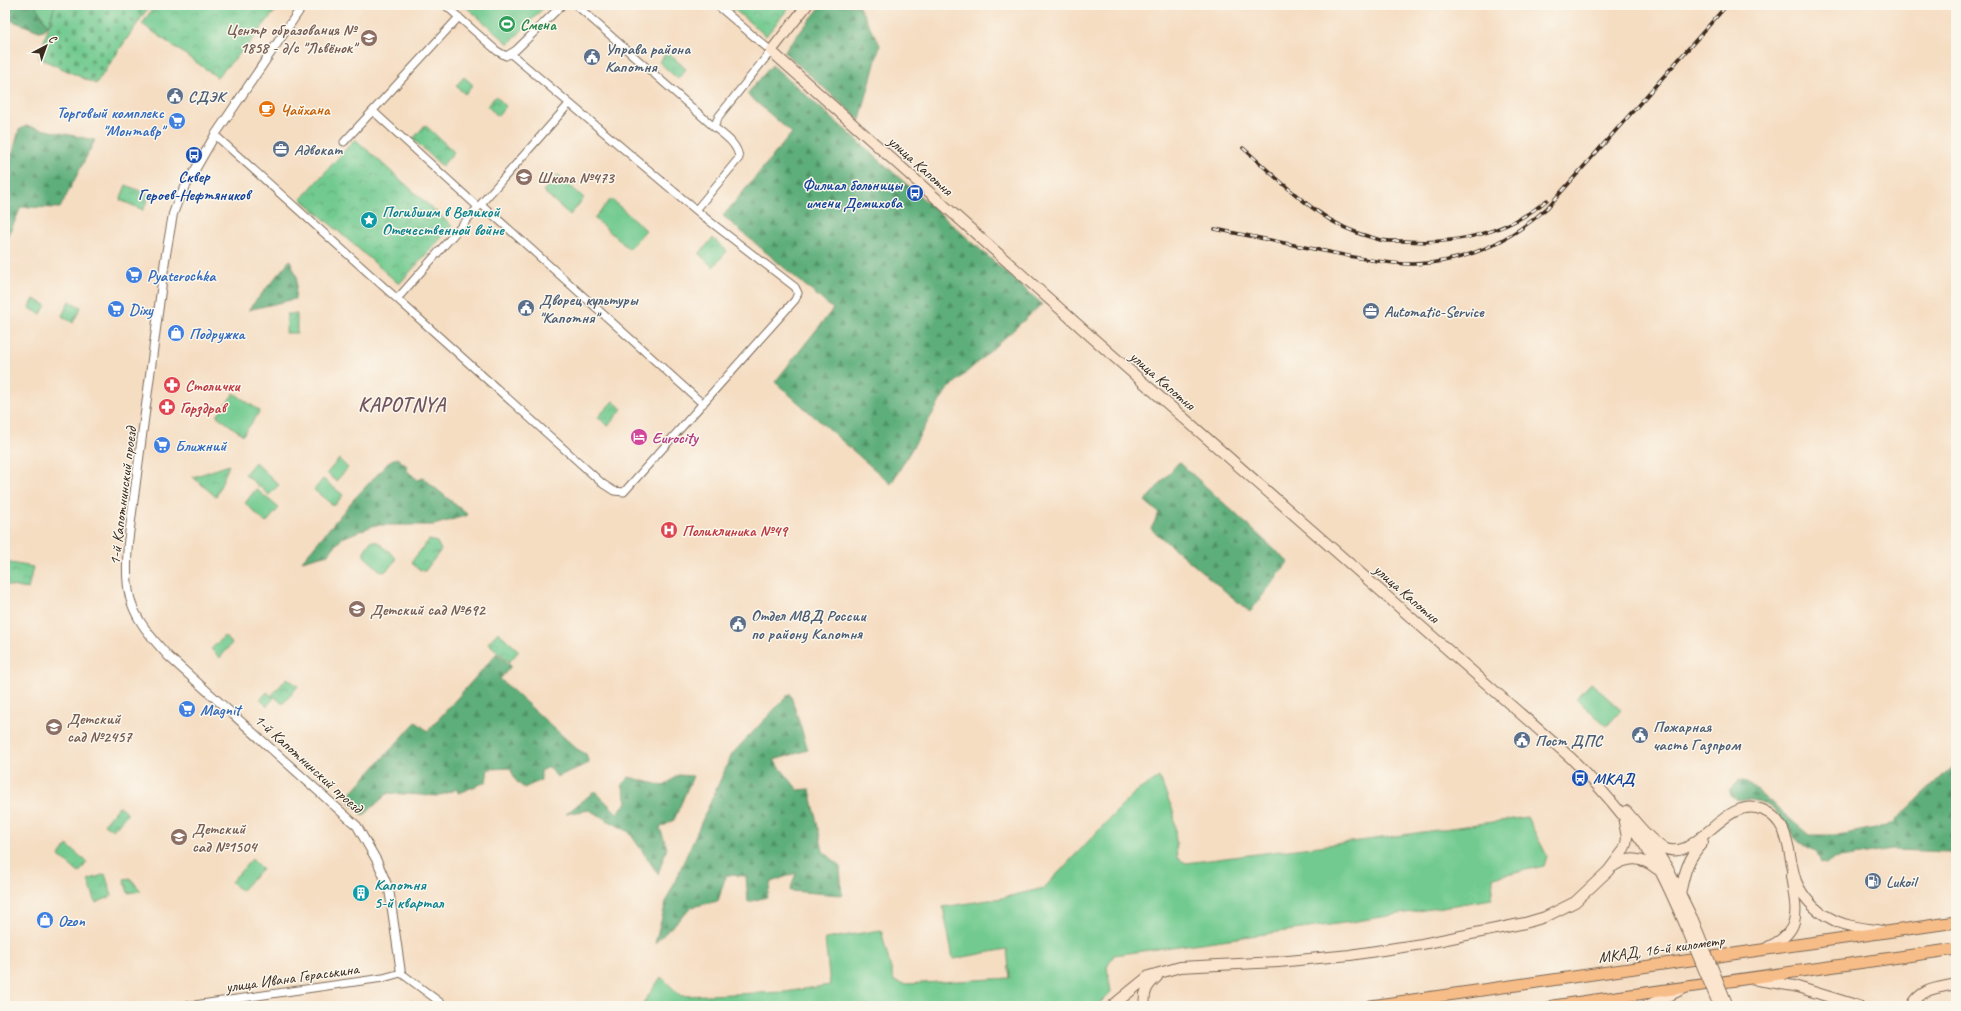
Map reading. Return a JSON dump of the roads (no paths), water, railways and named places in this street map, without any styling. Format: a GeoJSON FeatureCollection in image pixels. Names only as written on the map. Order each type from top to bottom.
{"type":"FeatureCollection","features":[{"type":"Feature","properties":{"kind":"highway","name":"МКАД, 16-й километр"},"geometry":{"type":"LineString","coordinates":[[1371,1006],[1956,922]]}},
{"type":"Feature","properties":{"kind":"highway"},"geometry":{"type":"LineString","coordinates":[[1552,1006],[1956,948]]}},
{"type":"Feature","properties":{"kind":"main road"},"geometry":{"type":"LineString","coordinates":[[771,51],[807,5]]}},
{"type":"Feature","properties":{"kind":"main road","name":"улица Капотня"},"geometry":{"type":"LineString","coordinates":[[771,51],[1095,340],[1582,768]]}},
{"type":"Feature","properties":{"kind":"main road"},"geometry":{"type":"LineString","coordinates":[[1582,768],[1641,840],[1689,921],[1728,1006]]}},
{"type":"Feature","properties":{"kind":"main road"},"geometry":{"type":"LineString","coordinates":[[1582,768],[1602,784],[1646,834],[1663,848],[1677,851],[1690,846],[1734,811],[1752,807],[1762,810],[1780,823],[1786,833],[1796,880],[1810,903],[1819,912],[1830,919],[1845,924],[1886,932]]}},
{"type":"Feature","properties":{"kind":"main road"},"geometry":{"type":"LineString","coordinates":[[1680,894],[1688,862],[1692,854],[1719,828],[1738,814],[1751,812],[1762,814],[1772,820],[1778,826],[1787,852],[1796,912],[1790,931],[1782,941],[1762,949]]}},
{"type":"Feature","properties":{"kind":"main road"},"geometry":{"type":"LineString","coordinates":[[1112,1006],[1149,976],[1180,967],[1278,962],[1350,955],[1422,944],[1544,918],[1575,902],[1608,871],[1623,851],[1627,837],[1626,828],[1621,814]]}},
{"type":"Feature","properties":{"kind":"main road"},"geometry":{"type":"LineString","coordinates":[[1646,834],[1668,869],[1680,894],[1719,1006]]}},
{"type":"Feature","properties":{"kind":"main road"},"geometry":{"type":"LineString","coordinates":[[1608,871],[1622,862],[1636,858],[1650,864],[1660,871]]}},
{"type":"Feature","properties":{"kind":"main road"},"geometry":{"type":"LineString","coordinates":[[1144,1006],[1143,997],[1149,984],[1166,970]]}},
{"type":"Feature","properties":{"kind":"main road"},"geometry":{"type":"LineString","coordinates":[[1739,979],[1767,980],[1794,986],[1859,1006]]}},
{"type":"Feature","properties":{"kind":"main road"},"geometry":{"type":"LineString","coordinates":[[1912,1006],[1916,998],[1924,991],[1956,984]]}},
{"type":"Feature","properties":{"kind":"main road"},"geometry":{"type":"LineString","coordinates":[[1646,1006],[1689,986]]}},
{"type":"Feature","properties":{"kind":"street","name":"1-й Капотнинский проезд"},"geometry":{"type":"LineString","coordinates":[[304,5],[215,135],[176,205],[167,245],[128,544],[127,585],[132,608],[141,624],[168,656],[357,826],[377,861],[389,889],[401,973]]}},
{"type":"Feature","properties":{"kind":"street"},"geometry":{"type":"LineString","coordinates":[[445,5],[497,51],[506,56],[511,54],[562,5]]}},
{"type":"Feature","properties":{"kind":"street"},"geometry":{"type":"LineString","coordinates":[[576,5],[735,145],[739,151],[739,158],[696,210]]}},
{"type":"Feature","properties":{"kind":"street"},"geometry":{"type":"LineString","coordinates":[[714,127],[719,116],[771,51],[717,5]]}},
{"type":"Feature","properties":{"kind":"street"},"geometry":{"type":"LineString","coordinates":[[344,142],[374,112],[459,18]]}},
{"type":"Feature","properties":{"kind":"street"},"geometry":{"type":"LineString","coordinates":[[215,135],[593,474],[614,491],[624,492],[795,300],[798,293],[795,287],[708,220],[511,54]]}},
{"type":"Feature","properties":{"kind":"street"},"geometry":{"type":"LineString","coordinates":[[397,299],[569,104]]}},
{"type":"Feature","properties":{"kind":"street"},"geometry":{"type":"LineString","coordinates":[[374,112],[703,404]]}},
{"type":"Feature","properties":{"kind":"street"},"geometry":{"type":"LineString","coordinates":[[401,973],[445,1006]]}},
{"type":"Feature","properties":{"kind":"street","name":"улица Ивана Гераськина"},"geometry":{"type":"LineString","coordinates":[[187,1006],[355,982],[401,973]]}},
{"type":"Feature","properties":{"kind":"railway"},"geometry":{"type":"LineString","coordinates":[[1215,229],[1354,257],[1402,264],[1432,263],[1450,260],[1485,248],[1517,231],[1547,208],[1727,5]]}},
{"type":"Feature","properties":{"kind":"railway"},"geometry":{"type":"LineString","coordinates":[[1243,148],[1288,189],[1324,216],[1354,231],[1384,241],[1443,241],[1480,234],[1498,229],[1515,221],[1547,200]]}},
{"type":"Feature","properties":{"kind":"place","name":"Смена"},"geometry":{"type":"Point","coordinates":[507,24]}},
{"type":"Feature","properties":{"kind":"place","name":"Центр образования № 1858 - д/с \"Львёнок\""},"geometry":{"type":"Point","coordinates":[369,38]}},
{"type":"Feature","properties":{"kind":"place","name":"Управа района Капотня"},"geometry":{"type":"Point","coordinates":[592,57]}},
{"type":"Feature","properties":{"kind":"place","name":"СДЭК"},"geometry":{"type":"Point","coordinates":[175,96]}},
{"type":"Feature","properties":{"kind":"place","name":"Чайхана"},"geometry":{"type":"Point","coordinates":[267,109]}},
{"type":"Feature","properties":{"kind":"place","name":"Торговый комплекс \"Монтавр\""},"geometry":{"type":"Point","coordinates":[177,121]}},
{"type":"Feature","properties":{"kind":"place","name":"Адвокат"},"geometry":{"type":"Point","coordinates":[281,149]}},
{"type":"Feature","properties":{"kind":"place","name":"Сквер Героев-Нефтяников"},"geometry":{"type":"Point","coordinates":[194,155]}},
{"type":"Feature","properties":{"kind":"place","name":"Школа №473"},"geometry":{"type":"Point","coordinates":[524,177]}},
{"type":"Feature","properties":{"kind":"place","name":"Филиал больницы имени Демихова"},"geometry":{"type":"Point","coordinates":[915,193]}},
{"type":"Feature","properties":{"kind":"place","name":"Погибшим в Великой Отечественной войне"},"geometry":{"type":"Point","coordinates":[369,220]}},
{"type":"Feature","properties":{"kind":"place","name":"Pyaterochka"},"geometry":{"type":"Point","coordinates":[134,275]}},
{"type":"Feature","properties":{"kind":"place","name":"Дворец культуры \"Капотня\""},"geometry":{"type":"Point","coordinates":[526,308]}},
{"type":"Feature","properties":{"kind":"place","name":"Dixy"},"geometry":{"type":"Point","coordinates":[116,309]}},
{"type":"Feature","properties":{"kind":"place","name":"Automatic-Service"},"geometry":{"type":"Point","coordinates":[1371,311]}},
{"type":"Feature","properties":{"kind":"place","name":"Подружка"},"geometry":{"type":"Point","coordinates":[176,333]}},
{"type":"Feature","properties":{"kind":"place","name":"Столички"},"geometry":{"type":"Point","coordinates":[172,385]}},
{"type":"Feature","properties":{"kind":"place","name":"Горздрав"},"geometry":{"type":"Point","coordinates":[167,407]}},
{"type":"Feature","properties":{"kind":"place","name":"Eurocity"},"geometry":{"type":"Point","coordinates":[639,437]}},
{"type":"Feature","properties":{"kind":"place","name":"Ближний"},"geometry":{"type":"Point","coordinates":[162,445]}},
{"type":"Feature","properties":{"kind":"place","name":"Поликлиника №49"},"geometry":{"type":"Point","coordinates":[669,530]}},
{"type":"Feature","properties":{"kind":"place","name":"Детский сад №692"},"geometry":{"type":"Point","coordinates":[357,609]}},
{"type":"Feature","properties":{"kind":"place","name":"Отдел МВД России по району Капотня"},"geometry":{"type":"Point","coordinates":[738,624]}},
{"type":"Feature","properties":{"kind":"place","name":"Magnit"},"geometry":{"type":"Point","coordinates":[187,709]}},
{"type":"Feature","properties":{"kind":"place","name":"Детский сад №2457"},"geometry":{"type":"Point","coordinates":[54,727]}},
{"type":"Feature","properties":{"kind":"place","name":"Пожарная часть Газпром"},"geometry":{"type":"Point","coordinates":[1640,735]}},
{"type":"Feature","properties":{"kind":"place","name":"Пост ДПС"},"geometry":{"type":"Point","coordinates":[1522,740]}},
{"type":"Feature","properties":{"kind":"place","name":"МКАД"},"geometry":{"type":"Point","coordinates":[1580,778]}},
{"type":"Feature","properties":{"kind":"place","name":"Детский сад №1504"},"geometry":{"type":"Point","coordinates":[179,837]}},
{"type":"Feature","properties":{"kind":"place","name":"Lukoil"},"geometry":{"type":"Point","coordinates":[1873,881]}},
{"type":"Feature","properties":{"kind":"place","name":"Капотня 5-й квартал"},"geometry":{"type":"Point","coordinates":[361,893]}},
{"type":"Feature","properties":{"kind":"place","name":"Ozon"},"geometry":{"type":"Point","coordinates":[45,920]}},
{"type":"Feature","properties":{"kind":"district","name":"KAPOTNYA"},"geometry":{"type":"Point","coordinates":[402,404]}}]}
